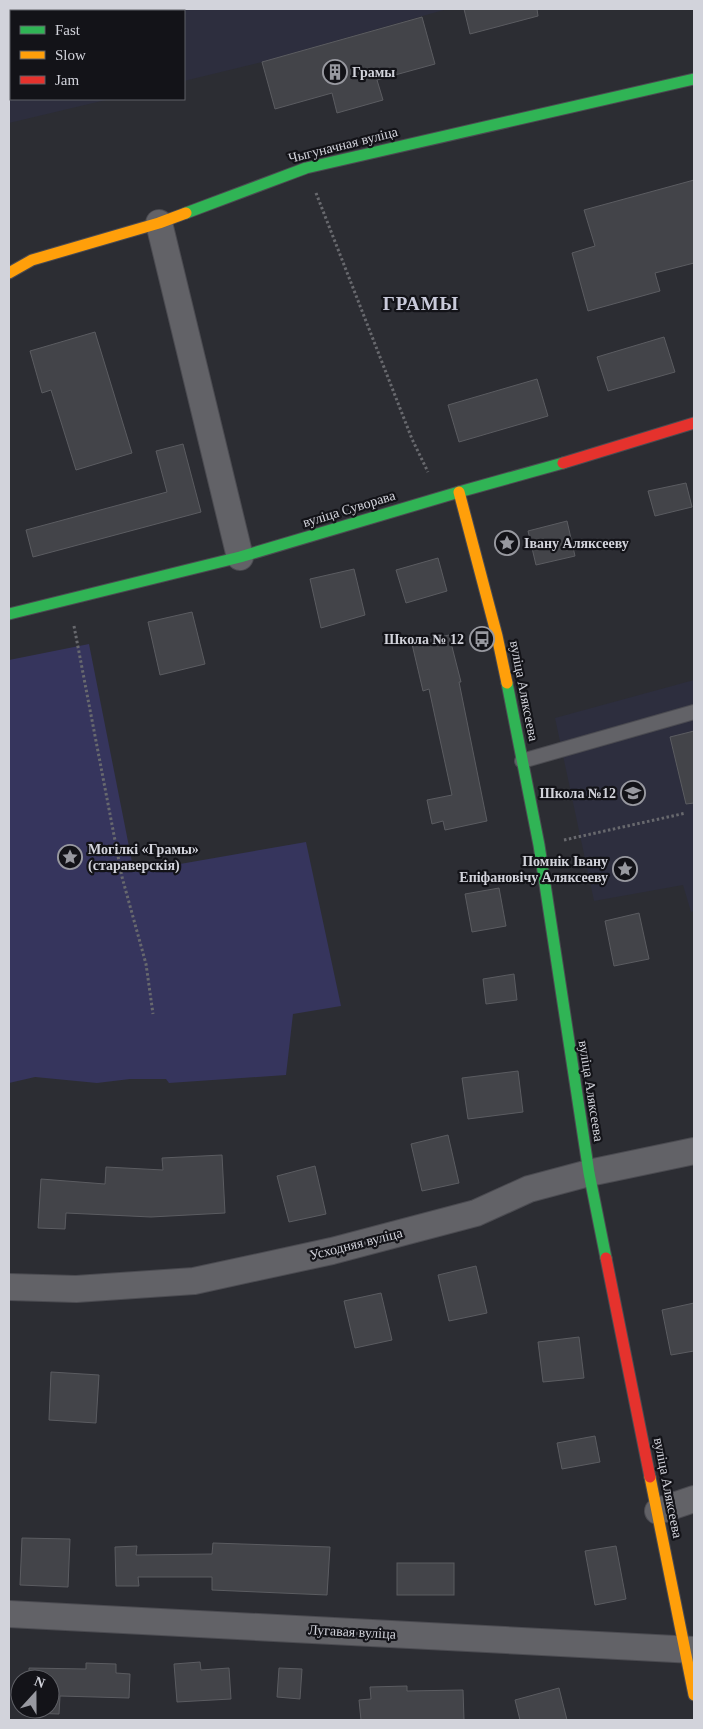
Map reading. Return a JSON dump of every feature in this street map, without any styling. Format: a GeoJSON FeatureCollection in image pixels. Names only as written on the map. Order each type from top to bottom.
{"type":"FeatureCollection","features":[{"type":"Feature","properties":{"kind":"street","name":"Чыгуначная вуліца"},"geometry":{"type":"LineString","coordinates":[[9,273],[32,260],[159,222],[306,168],[694,79]]}},
{"type":"Feature","properties":{"kind":"street"},"geometry":{"type":"LineString","coordinates":[[159,222],[240,557]]}},
{"type":"Feature","properties":{"kind":"street","name":"вуліца Суворава"},"geometry":{"type":"LineString","coordinates":[[9,614],[240,557],[578,459],[694,423]]}},
{"type":"Feature","properties":{"kind":"street","name":"вуліца Аляксеева"},"geometry":{"type":"LineString","coordinates":[[459,492],[498,636],[539,846],[589,1173],[658,1511],[689,1650],[694,1695]]}},
{"type":"Feature","properties":{"kind":"street","name":"Усходняя вуліца"},"geometry":{"type":"LineString","coordinates":[[9,1287],[76,1289],[194,1281],[332,1251],[476,1213],[528,1189],[589,1173],[694,1151]]}},
{"type":"Feature","properties":{"kind":"street"},"geometry":{"type":"LineString","coordinates":[[658,1511],[694,1499]]}},
{"type":"Feature","properties":{"kind":"street","name":"Лугавая вуліца"},"geometry":{"type":"LineString","coordinates":[[9,1614],[689,1650]]}},
{"type":"Feature","properties":{"kind":"lane"},"geometry":{"type":"LineString","coordinates":[[522,761],[694,712]]}},
{"type":"Feature","properties":{"kind":"path"},"geometry":{"type":"LineString","coordinates":[[306,168],[412,439],[440,498]]}},
{"type":"Feature","properties":{"kind":"path"},"geometry":{"type":"LineString","coordinates":[[69,598],[122,877],[146,964],[153,1014]]}},
{"type":"Feature","properties":{"kind":"path"},"geometry":{"type":"LineString","coordinates":[[539,846],[686,813]]}},
{"type":"Feature","properties":{"kind":"shaded area"},"geometry":{"type":"Polygon","coordinates":[[[9,9],[447,9],[262,62],[185,81],[185,10],[10,10],[10,100],[106,100],[9,123],[9,9]]]}},
{"type":"Feature","properties":{"kind":"shaded area","name":"Могілкі «Грамы» (стараверскія)"},"geometry":{"type":"Polygon","coordinates":[[[89,644],[134,872],[306,842],[341,1006],[293,1014],[286,1075],[169,1083],[166,1079],[130,1079],[97,1083],[35,1077],[9,1083],[9,660],[89,644]]]}},
{"type":"Feature","properties":{"kind":"shaded area","name":"Школа №12"},"geometry":{"type":"Polygon","coordinates":[[[694,680],[694,911],[691,912],[683,885],[594,901],[555,718],[694,680]]]}},
{"type":"Feature","properties":{"kind":"building"},"geometry":{"type":"Polygon","coordinates":[[[464,9],[537,9],[538,16],[470,34],[464,9]]]}},
{"type":"Feature","properties":{"kind":"building","name":"Грамы"},"geometry":{"type":"Polygon","coordinates":[[[422,17],[435,64],[377,80],[383,100],[337,113],[332,93],[275,109],[262,62],[422,17]]]}},
{"type":"Feature","properties":{"kind":"building"},"geometry":{"type":"Polygon","coordinates":[[[694,180],[694,263],[655,273],[660,291],[588,311],[572,253],[595,246],[584,210],[694,180]]]}},
{"type":"Feature","properties":{"kind":"building"},"geometry":{"type":"Polygon","coordinates":[[[95,332],[132,453],[76,470],[51,390],[42,393],[30,351],[95,332]]]}},
{"type":"Feature","properties":{"kind":"building"},"geometry":{"type":"Polygon","coordinates":[[[664,337],[675,372],[608,391],[597,357],[664,337]]]}},
{"type":"Feature","properties":{"kind":"building"},"geometry":{"type":"Polygon","coordinates":[[[537,379],[548,416],[459,442],[448,405],[537,379]]]}},
{"type":"Feature","properties":{"kind":"building"},"geometry":{"type":"Polygon","coordinates":[[[183,444],[201,512],[33,557],[26,530],[167,492],[156,451],[183,444]]]}},
{"type":"Feature","properties":{"kind":"building"},"geometry":{"type":"Polygon","coordinates":[[[686,483],[692,507],[655,516],[648,491],[686,483]]]}},
{"type":"Feature","properties":{"kind":"building"},"geometry":{"type":"Polygon","coordinates":[[[567,521],[575,556],[536,565],[528,531],[567,521]]]}},
{"type":"Feature","properties":{"kind":"building"},"geometry":{"type":"Polygon","coordinates":[[[438,558],[447,591],[406,603],[396,570],[438,558]]]}},
{"type":"Feature","properties":{"kind":"building"},"geometry":{"type":"Polygon","coordinates":[[[354,569],[365,615],[321,628],[310,579],[354,569]]]}},
{"type":"Feature","properties":{"kind":"building"},"geometry":{"type":"Polygon","coordinates":[[[192,612],[205,664],[160,675],[148,622],[192,612]]]}},
{"type":"Feature","properties":{"kind":"building"},"geometry":{"type":"Polygon","coordinates":[[[449,635],[461,682],[459,682],[487,821],[445,830],[443,821],[432,824],[427,800],[452,795],[429,689],[423,691],[412,644],[449,635]]]}},
{"type":"Feature","properties":{"kind":"building"},"geometry":{"type":"Polygon","coordinates":[[[694,731],[694,803],[686,804],[670,737],[694,731]]]}},
{"type":"Feature","properties":{"kind":"building"},"geometry":{"type":"Polygon","coordinates":[[[499,888],[506,926],[472,932],[465,894],[499,888]]]}},
{"type":"Feature","properties":{"kind":"building"},"geometry":{"type":"Polygon","coordinates":[[[639,913],[649,959],[614,966],[605,921],[639,913]]]}},
{"type":"Feature","properties":{"kind":"building"},"geometry":{"type":"Polygon","coordinates":[[[514,974],[517,1000],[486,1004],[483,979],[514,974]]]}},
{"type":"Feature","properties":{"kind":"building"},"geometry":{"type":"Polygon","coordinates":[[[518,1071],[523,1112],[468,1119],[462,1078],[518,1071]]]}},
{"type":"Feature","properties":{"kind":"building"},"geometry":{"type":"Polygon","coordinates":[[[448,1135],[459,1183],[422,1191],[411,1144],[448,1135]]]}},
{"type":"Feature","properties":{"kind":"building"},"geometry":{"type":"Polygon","coordinates":[[[222,1155],[225,1213],[151,1217],[66,1213],[65,1229],[38,1228],[41,1179],[105,1184],[106,1167],[163,1170],[162,1158],[222,1155]]]}},
{"type":"Feature","properties":{"kind":"building"},"geometry":{"type":"Polygon","coordinates":[[[315,1166],[326,1214],[289,1222],[277,1176],[315,1166]]]}},
{"type":"Feature","properties":{"kind":"building"},"geometry":{"type":"Polygon","coordinates":[[[476,1266],[487,1313],[449,1321],[438,1275],[476,1266]]]}},
{"type":"Feature","properties":{"kind":"building"},"geometry":{"type":"Polygon","coordinates":[[[381,1293],[392,1340],[355,1348],[344,1301],[381,1293]]]}},
{"type":"Feature","properties":{"kind":"building"},"geometry":{"type":"Polygon","coordinates":[[[694,1303],[694,1351],[671,1355],[662,1310],[694,1303]]]}},
{"type":"Feature","properties":{"kind":"building"},"geometry":{"type":"Polygon","coordinates":[[[579,1337],[584,1378],[543,1382],[538,1342],[579,1337]]]}},
{"type":"Feature","properties":{"kind":"building"},"geometry":{"type":"Polygon","coordinates":[[[51,1372],[99,1375],[96,1423],[49,1420],[51,1372]]]}},
{"type":"Feature","properties":{"kind":"building"},"geometry":{"type":"Polygon","coordinates":[[[595,1436],[600,1462],[562,1469],[557,1443],[595,1436]]]}},
{"type":"Feature","properties":{"kind":"building"},"geometry":{"type":"Polygon","coordinates":[[[22,1538],[70,1539],[68,1587],[20,1585],[22,1538]]]}},
{"type":"Feature","properties":{"kind":"building"},"geometry":{"type":"Polygon","coordinates":[[[213,1543],[330,1547],[327,1595],[212,1590],[212,1577],[138,1577],[139,1586],[116,1586],[115,1547],[137,1546],[136,1555],[212,1554],[213,1543]]]}},
{"type":"Feature","properties":{"kind":"building"},"geometry":{"type":"Polygon","coordinates":[[[616,1546],[626,1599],[595,1605],[585,1551],[616,1546]]]}},
{"type":"Feature","properties":{"kind":"building"},"geometry":{"type":"Polygon","coordinates":[[[397,1563],[454,1563],[454,1595],[397,1595],[397,1563]]]}},
{"type":"Feature","properties":{"kind":"building"},"geometry":{"type":"Polygon","coordinates":[[[200,1662],[201,1670],[229,1668],[231,1699],[177,1702],[174,1664],[200,1662]]]}},
{"type":"Feature","properties":{"kind":"building"},"geometry":{"type":"Polygon","coordinates":[[[86,1663],[116,1664],[116,1673],[130,1674],[129,1698],[60,1696],[60,1669],[29,1668],[86,1669],[86,1663]]]}},
{"type":"Feature","properties":{"kind":"building"},"geometry":{"type":"Polygon","coordinates":[[[279,1668],[302,1669],[300,1699],[277,1697],[279,1668]]]}},
{"type":"Feature","properties":{"kind":"building"},"geometry":{"type":"Polygon","coordinates":[[[407,1686],[407,1691],[463,1690],[464,1720],[361,1720],[359,1700],[371,1699],[370,1687],[407,1686]]]}},
{"type":"Feature","properties":{"kind":"building"},"geometry":{"type":"Polygon","coordinates":[[[559,1688],[567,1720],[520,1720],[515,1700],[559,1688]]]}},
{"type":"Feature","properties":{"kind":"railway"},"geometry":{"type":"LineString","coordinates":[[74,10],[78,9]]}},
{"type":"Feature","properties":{"kind":"railway"},"geometry":{"type":"LineString","coordinates":[[173,10],[177,9]]}},
{"type":"Feature","properties":{"kind":"traffic: fast"},"geometry":{"type":"LineString","coordinates":[[186,213],[306,168],[694,79]]}},
{"type":"Feature","properties":{"kind":"traffic: fast"},"geometry":{"type":"LineString","coordinates":[[9,614],[240,557],[563,463]]}},
{"type":"Feature","properties":{"kind":"traffic: fast"},"geometry":{"type":"LineString","coordinates":[[507,683],[539,845],[589,1173],[606,1258]]}},
{"type":"Feature","properties":{"kind":"traffic: slow"},"geometry":{"type":"LineString","coordinates":[[9,273],[32,260],[159,223],[186,213]]}},
{"type":"Feature","properties":{"kind":"traffic: slow"},"geometry":{"type":"LineString","coordinates":[[459,492],[497,636],[507,683]]}},
{"type":"Feature","properties":{"kind":"traffic: slow"},"geometry":{"type":"LineString","coordinates":[[650,1477],[694,1695]]}},
{"type":"Feature","properties":{"kind":"traffic: jam"},"geometry":{"type":"LineString","coordinates":[[563,463],[694,423]]}},
{"type":"Feature","properties":{"kind":"traffic: jam"},"geometry":{"type":"LineString","coordinates":[[606,1258],[650,1477]]}},
{"type":"Feature","properties":{"kind":"place","name":"Грамы"},"geometry":{"type":"Point","coordinates":[335,72]}},
{"type":"Feature","properties":{"kind":"place","name":"Івану Аляксееву"},"geometry":{"type":"Point","coordinates":[507,543]}},
{"type":"Feature","properties":{"kind":"place","name":"Школа № 12"},"geometry":{"type":"Point","coordinates":[482,639]}},
{"type":"Feature","properties":{"kind":"place","name":"Школа №12"},"geometry":{"type":"Point","coordinates":[633,793]}},
{"type":"Feature","properties":{"kind":"place","name":"Могілкі «Грамы» (стараверскія)"},"geometry":{"type":"Point","coordinates":[70,857]}},
{"type":"Feature","properties":{"kind":"place","name":"Помнік Івану Епіфановічу Аляксееву"},"geometry":{"type":"Point","coordinates":[625,869]}},
{"type":"Feature","properties":{"kind":"district","name":"ГРАМЫ"},"geometry":{"type":"Point","coordinates":[421,303]}}]}
